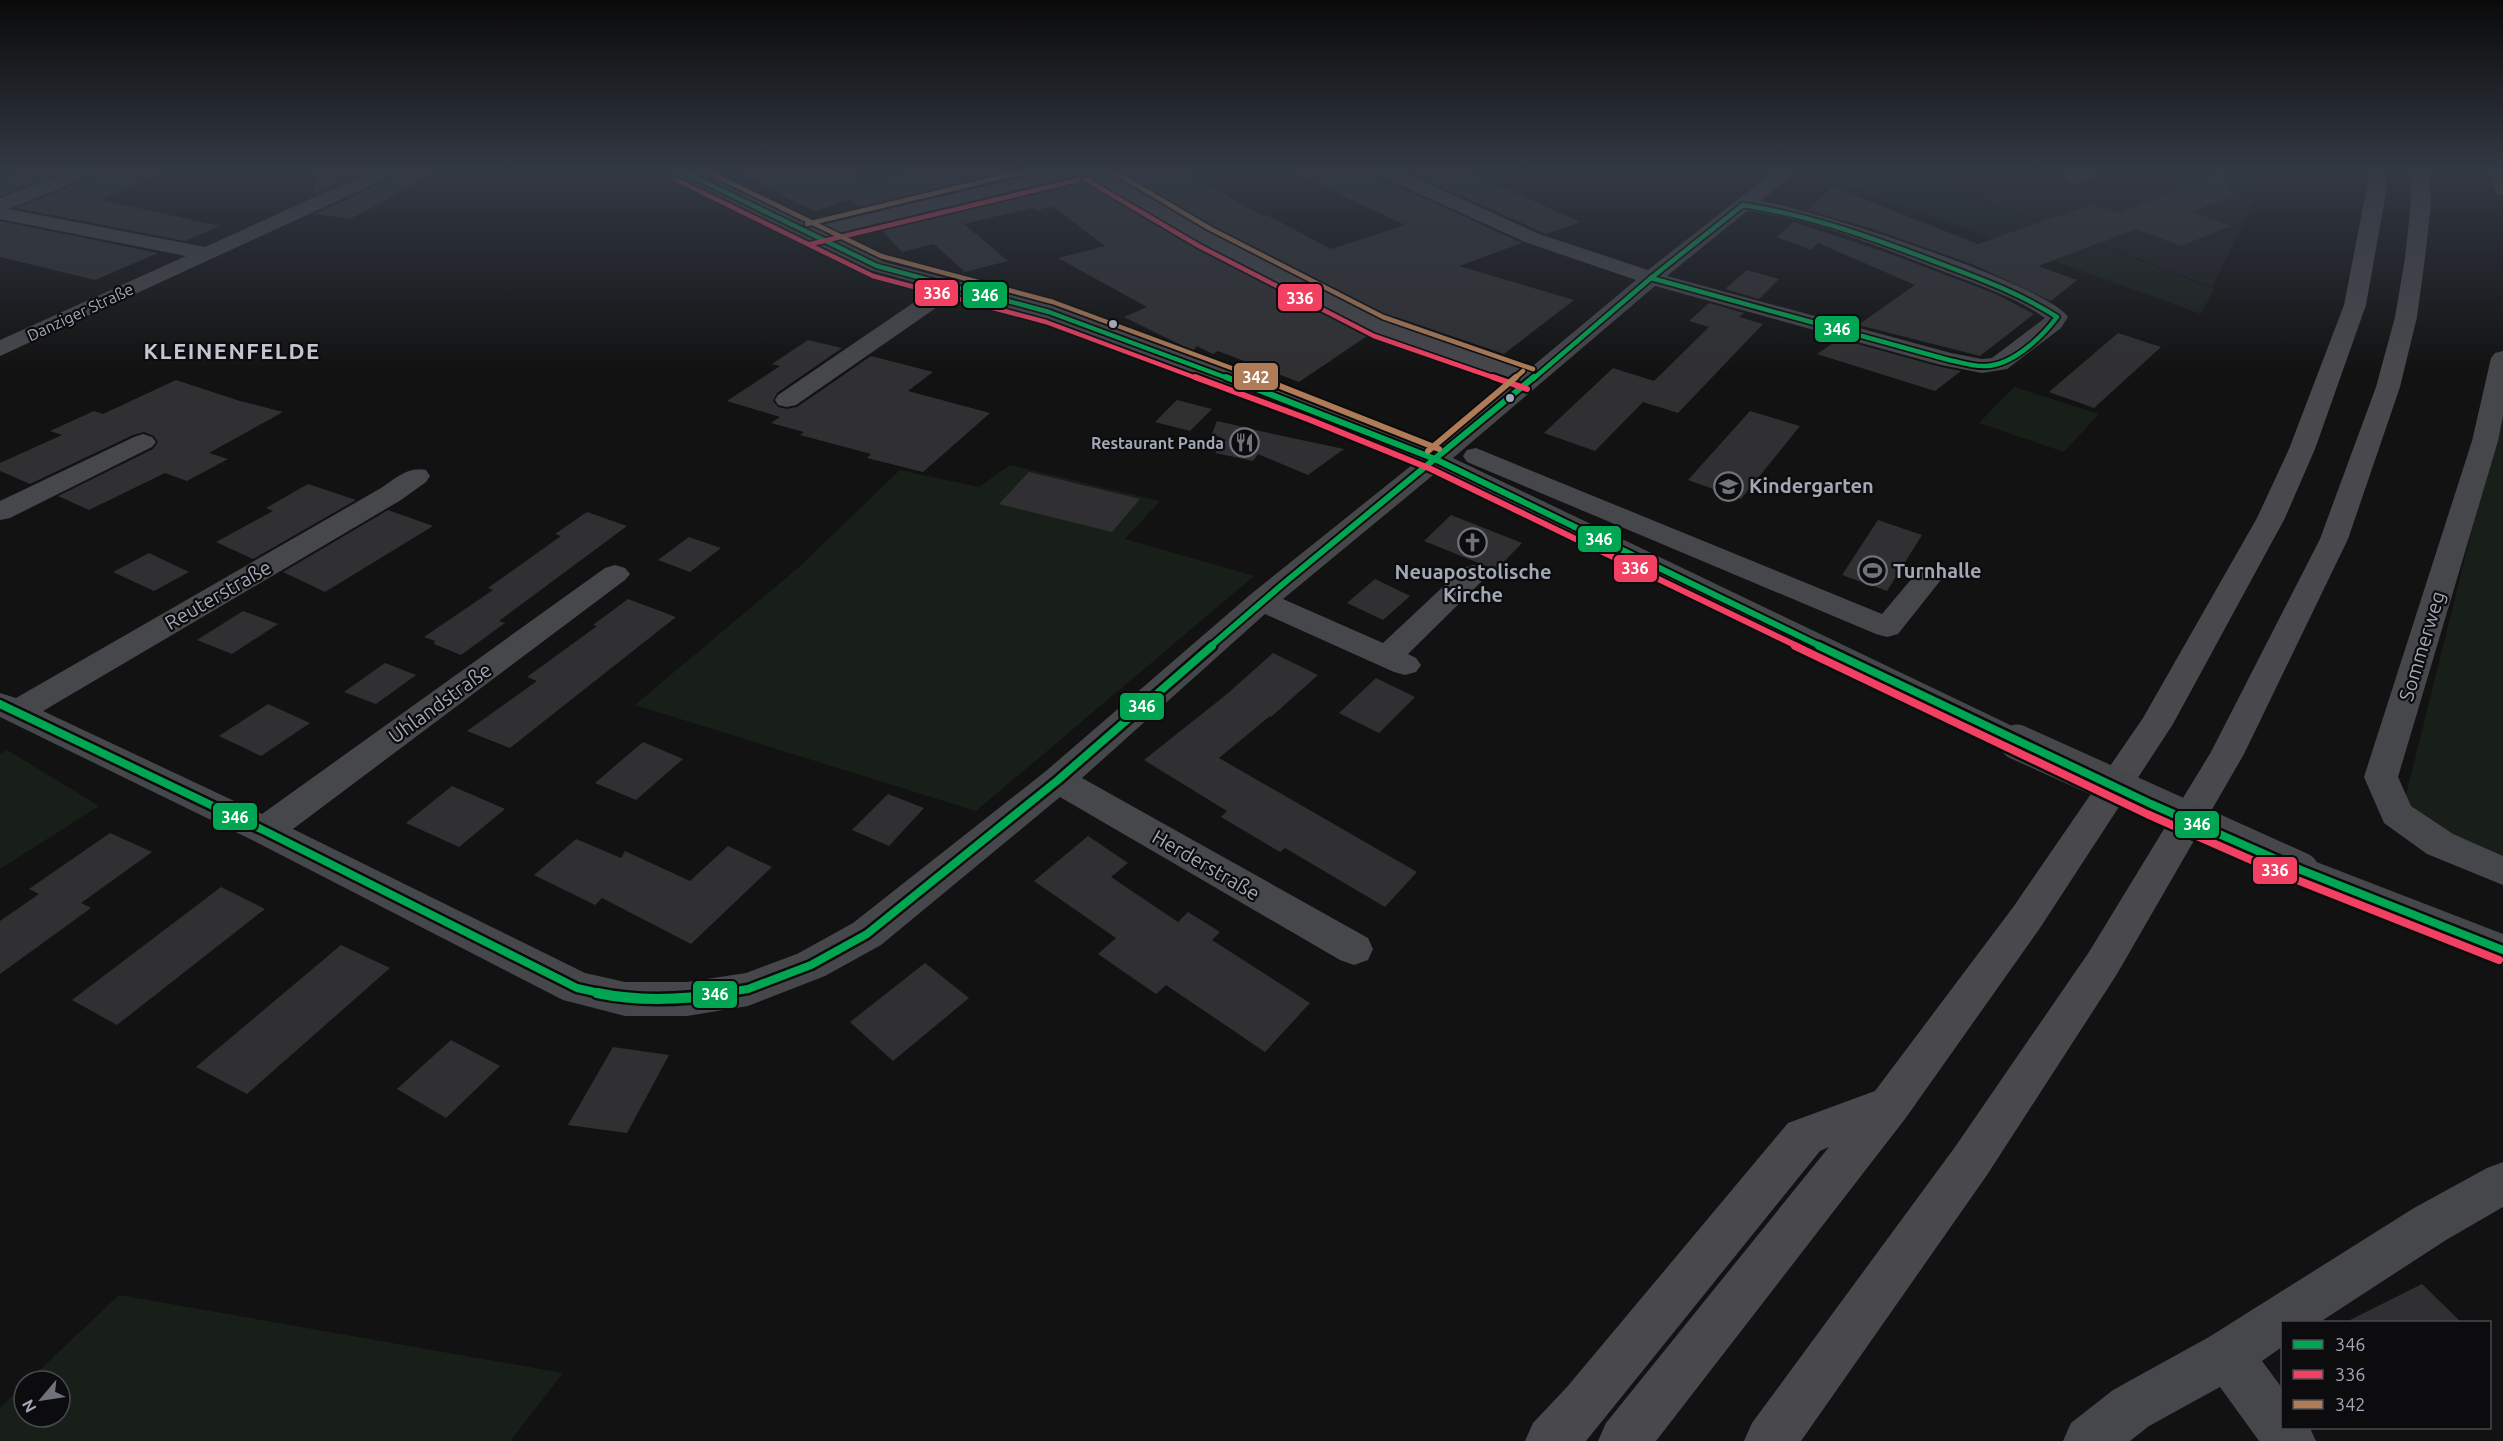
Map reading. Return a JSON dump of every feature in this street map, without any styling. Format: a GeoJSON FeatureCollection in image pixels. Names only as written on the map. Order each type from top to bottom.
{"type":"FeatureCollection","features":[{"type":"Feature","properties":{"kind":"highway"},"geometry":{"type":"LineString","coordinates":[[1624,1441],[1890,1105],[2027,917],[2149,733],[2271,518],[2332,372],[2355,305],[2368,237]]}},
{"type":"Feature","properties":{"kind":"highway"},"geometry":{"type":"LineString","coordinates":[[1770,1441],[1978,1151],[2103,963],[2227,754],[2334,539],[2384,397],[2406,317],[2417,237]]}},
{"type":"Feature","properties":{"kind":"highway"},"geometry":{"type":"LineString","coordinates":[[1551,1441],[1585,1405],[1803,1137],[1890,1105]]}},
{"type":"Feature","properties":{"kind":"street"},"geometry":{"type":"LineString","coordinates":[[124,237],[205,253]]}},
{"type":"Feature","properties":{"kind":"street","name":"Danziger Straße"},"geometry":{"type":"LineString","coordinates":[[0,349],[240,237]]}},
{"type":"Feature","properties":{"kind":"street"},"geometry":{"type":"LineString","coordinates":[[816,237],[877,266],[1049,312],[1312,409],[1443,452],[1887,627],[1929,576]]}},
{"type":"Feature","properties":{"kind":"street"},"geometry":{"type":"LineString","coordinates":[[1204,237],[1379,327],[1530,379]]}},
{"type":"Feature","properties":{"kind":"street"},"geometry":{"type":"LineString","coordinates":[[1530,237],[1651,278],[1949,360],[1982,366],[1999,364],[2008,359],[2053,323],[2057,317],[2052,311],[2021,296],[1871,237]]}},
{"type":"Feature","properties":{"kind":"street"},"geometry":{"type":"LineString","coordinates":[[9,708],[265,831],[577,988],[625,999],[687,999],[748,989],[811,965],[867,934],[1058,780],[1262,601],[1702,237]]}},
{"type":"Feature","properties":{"kind":"street"},"geometry":{"type":"LineString","coordinates":[[787,400],[953,286]]}},
{"type":"Feature","properties":{"kind":"street","name":"Sommerweg"},"geometry":{"type":"LineString","coordinates":[[2503,358],[2485,441],[2381,777],[2397,814],[2440,844],[2503,871]]}},
{"type":"Feature","properties":{"kind":"street"},"geometry":{"type":"LineString","coordinates":[[0,512],[143,442]]}},
{"type":"Feature","properties":{"kind":"street"},"geometry":{"type":"LineString","coordinates":[[1443,452],[2017,742],[2301,870],[2503,950]]}},
{"type":"Feature","properties":{"kind":"street","name":"Reuterstraße"},"geometry":{"type":"LineString","coordinates":[[9,708],[391,494],[417,476]]}},
{"type":"Feature","properties":{"kind":"street","name":"Uhlandstraße"},"geometry":{"type":"LineString","coordinates":[[265,831],[615,574]]}},
{"type":"Feature","properties":{"kind":"street"},"geometry":{"type":"LineString","coordinates":[[1262,601],[1396,661],[1473,574]]}},
{"type":"Feature","properties":{"kind":"street","name":"Herderstraße"},"geometry":{"type":"LineString","coordinates":[[1058,780],[1354,949]]}},
{"type":"Feature","properties":{"kind":"street"},"geometry":{"type":"LineString","coordinates":[[2089,1441],[2132,1408],[2227,1355],[2430,1224],[2503,1183]]}},
{"type":"Feature","properties":{"kind":"street"},"geometry":{"type":"LineString","coordinates":[[2227,1355],[2281,1429]]}},
{"type":"Feature","properties":{"kind":"shaded area"},"geometry":{"type":"Polygon","coordinates":[[[1989,237],[2079,237],[2214,289],[2201,314],[1989,237]]]}},
{"type":"Feature","properties":{"kind":"shaded area"},"geometry":{"type":"Polygon","coordinates":[[[2081,237],[2237,237],[2212,287],[2081,237]]]}},
{"type":"Feature","properties":{"kind":"shaded area"},"geometry":{"type":"Polygon","coordinates":[[[2014,387],[2099,414],[2064,452],[1979,423],[2014,387]]]}},
{"type":"Feature","properties":{"kind":"shaded area"},"geometry":{"type":"Polygon","coordinates":[[[2503,387],[2503,866],[2404,803],[2476,514],[2503,387]]]}},
{"type":"Feature","properties":{"kind":"shaded area"},"geometry":{"type":"Polygon","coordinates":[[[1010,465],[1160,501],[1125,539],[1254,576],[976,811],[635,705],[799,567],[900,470],[979,487],[1010,465]]]}},
{"type":"Feature","properties":{"kind":"shaded area"},"geometry":{"type":"Polygon","coordinates":[[[7,750],[99,806],[0,869],[0,754],[7,750]]]}},
{"type":"Feature","properties":{"kind":"shaded area"},"geometry":{"type":"Polygon","coordinates":[[[119,1295],[563,1373],[510,1441],[0,1441],[0,1408],[12,1396],[12,1429],[72,1429],[72,1369],[41,1369],[119,1295]]]}},
{"type":"Feature","properties":{"kind":"building"},"geometry":{"type":"Polygon","coordinates":[[[0,237],[80,237],[158,253],[95,280],[0,257],[0,237]]]}},
{"type":"Feature","properties":{"kind":"building"},"geometry":{"type":"Polygon","coordinates":[[[166,237],[194,237],[185,241],[166,237]]]}},
{"type":"Feature","properties":{"kind":"building"},"geometry":{"type":"Polygon","coordinates":[[[888,237],[980,237],[1008,261],[965,272],[934,244],[902,252],[888,237]]]}},
{"type":"Feature","properties":{"kind":"building"},"geometry":{"type":"Polygon","coordinates":[[[1094,237],[1186,237],[1370,334],[1299,382],[1218,351],[1213,354],[1197,346],[1193,351],[1124,317],[1147,307],[1058,258],[1105,246],[1094,237]]]}},
{"type":"Feature","properties":{"kind":"building"},"geometry":{"type":"Polygon","coordinates":[[[1224,237],[1309,237],[1331,249],[1367,237],[1509,237],[1522,243],[1459,266],[1574,300],[1504,354],[1396,317],[1388,320],[1224,237]]]}},
{"type":"Feature","properties":{"kind":"building"},"geometry":{"type":"Polygon","coordinates":[[[1778,237],[1840,237],[1996,294],[2034,314],[1980,356],[1858,325],[1915,285],[1818,243],[1811,250],[1778,237]]]}},
{"type":"Feature","properties":{"kind":"building"},"geometry":{"type":"Polygon","coordinates":[[[1896,237],[1961,237],[1978,244],[1997,237],[2114,237],[2038,266],[2077,280],[2051,301],[1974,265],[1896,237]]]}},
{"type":"Feature","properties":{"kind":"building"},"geometry":{"type":"Polygon","coordinates":[[[2158,237],[2203,237],[2181,246],[2158,237]]]}},
{"type":"Feature","properties":{"kind":"building"},"geometry":{"type":"Polygon","coordinates":[[[1747,270],[1779,279],[1759,299],[1725,289],[1747,270]]]}},
{"type":"Feature","properties":{"kind":"building"},"geometry":{"type":"Polygon","coordinates":[[[1709,303],[1744,313],[1739,317],[1763,324],[1678,413],[1643,402],[1595,451],[1544,433],[1613,368],[1654,381],[1709,327],[1689,321],[1709,303]]]}},
{"type":"Feature","properties":{"kind":"building"},"geometry":{"type":"Polygon","coordinates":[[[2118,333],[2161,347],[2094,408],[2049,392],[2118,333]]]}},
{"type":"Feature","properties":{"kind":"building"},"geometry":{"type":"Polygon","coordinates":[[[1839,339],[1961,371],[1935,391],[1817,354],[1839,339]]]}},
{"type":"Feature","properties":{"kind":"building"},"geometry":{"type":"Polygon","coordinates":[[[808,340],[842,348],[777,393],[773,401],[778,407],[787,409],[797,407],[871,356],[933,372],[908,391],[990,413],[923,472],[867,458],[871,454],[800,435],[804,432],[771,423],[780,417],[727,401],[780,366],[772,364],[808,340]]]}},
{"type":"Feature","properties":{"kind":"building"},"geometry":{"type":"Polygon","coordinates":[[[176,380],[283,412],[209,453],[228,459],[187,481],[165,473],[89,510],[58,496],[153,449],[158,442],[154,436],[144,432],[133,435],[30,484],[0,471],[0,463],[62,435],[50,431],[94,411],[103,414],[176,380]]]}},
{"type":"Feature","properties":{"kind":"building"},"geometry":{"type":"Polygon","coordinates":[[[1177,400],[1212,409],[1190,431],[1155,422],[1177,400]]]}},
{"type":"Feature","properties":{"kind":"building"},"geometry":{"type":"Polygon","coordinates":[[[1750,411],[1800,426],[1741,499],[1688,480],[1750,411]]]}},
{"type":"Feature","properties":{"kind":"building"},"geometry":{"type":"Polygon","coordinates":[[[1217,421],[1344,449],[1308,475],[1258,454],[1253,461],[1215,453],[1226,440],[1212,434],[1217,421]]]}},
{"type":"Feature","properties":{"kind":"building"},"geometry":{"type":"Polygon","coordinates":[[[1029,472],[1140,499],[1112,532],[999,504],[1029,472]]]}},
{"type":"Feature","properties":{"kind":"building"},"geometry":{"type":"Polygon","coordinates":[[[308,484],[356,500],[253,559],[216,542],[273,511],[266,508],[308,484]]]}},
{"type":"Feature","properties":{"kind":"building"},"geometry":{"type":"Polygon","coordinates":[[[388,510],[433,526],[325,592],[283,572],[388,510]]]}},
{"type":"Feature","properties":{"kind":"building"},"geometry":{"type":"Polygon","coordinates":[[[587,512],[627,526],[499,621],[505,623],[461,655],[434,644],[435,641],[424,637],[493,590],[488,588],[561,536],[555,534],[587,512]]]}},
{"type":"Feature","properties":{"kind":"building","name":"Neuapostolische Kirche"},"geometry":{"type":"Polygon","coordinates":[[[1451,515],[1522,543],[1496,570],[1424,541],[1451,515]]]}},
{"type":"Feature","properties":{"kind":"building"},"geometry":{"type":"Polygon","coordinates":[[[1878,520],[1922,535],[1887,591],[1842,575],[1878,520]]]}},
{"type":"Feature","properties":{"kind":"building"},"geometry":{"type":"Polygon","coordinates":[[[689,537],[721,548],[690,572],[658,560],[689,537]]]}},
{"type":"Feature","properties":{"kind":"building"},"geometry":{"type":"Polygon","coordinates":[[[149,553],[189,572],[154,591],[113,572],[149,553]]]}},
{"type":"Feature","properties":{"kind":"building"},"geometry":{"type":"Polygon","coordinates":[[[1375,579],[1410,596],[1383,620],[1347,603],[1375,579]]]}},
{"type":"Feature","properties":{"kind":"building"},"geometry":{"type":"Polygon","coordinates":[[[628,599],[676,617],[510,748],[467,731],[537,681],[527,677],[597,626],[593,625],[628,599]]]}},
{"type":"Feature","properties":{"kind":"building"},"geometry":{"type":"Polygon","coordinates":[[[243,611],[278,624],[232,654],[197,640],[243,611]]]}},
{"type":"Feature","properties":{"kind":"building"},"geometry":{"type":"Polygon","coordinates":[[[1273,653],[1318,675],[1271,717],[1219,758],[1417,872],[1385,907],[1285,848],[1280,852],[1221,817],[1227,811],[1144,760],[1227,694],[1273,653]]]}},
{"type":"Feature","properties":{"kind":"building"},"geometry":{"type":"Polygon","coordinates":[[[385,663],[416,675],[376,704],[344,692],[385,663]]]}},
{"type":"Feature","properties":{"kind":"building"},"geometry":{"type":"Polygon","coordinates":[[[1376,678],[1415,697],[1379,733],[1339,713],[1376,678]]]}},
{"type":"Feature","properties":{"kind":"building"},"geometry":{"type":"Polygon","coordinates":[[[268,704],[310,723],[261,756],[219,736],[268,704]]]}},
{"type":"Feature","properties":{"kind":"building"},"geometry":{"type":"Polygon","coordinates":[[[643,742],[683,759],[636,800],[595,783],[643,742]]]}},
{"type":"Feature","properties":{"kind":"building"},"geometry":{"type":"Polygon","coordinates":[[[452,786],[505,809],[459,847],[406,823],[452,786]]]}},
{"type":"Feature","properties":{"kind":"building"},"geometry":{"type":"Polygon","coordinates":[[[888,794],[924,808],[889,846],[852,830],[888,794]]]}},
{"type":"Feature","properties":{"kind":"building"},"geometry":{"type":"Polygon","coordinates":[[[110,833],[152,852],[81,903],[91,908],[0,974],[0,921],[39,894],[29,889],[110,833]]]}},
{"type":"Feature","properties":{"kind":"building"},"geometry":{"type":"Polygon","coordinates":[[[1088,836],[1128,863],[1111,877],[1178,922],[1188,912],[1220,932],[1212,940],[1310,1003],[1265,1052],[1166,985],[1156,994],[1098,954],[1116,938],[1034,881],[1088,836]]]}},
{"type":"Feature","properties":{"kind":"building"},"geometry":{"type":"Polygon","coordinates":[[[576,839],[621,858],[625,851],[690,881],[728,846],[772,867],[691,944],[602,898],[595,905],[534,875],[576,839]]]}},
{"type":"Feature","properties":{"kind":"building"},"geometry":{"type":"Polygon","coordinates":[[[221,887],[265,909],[117,1025],[72,1000],[221,887]]]}},
{"type":"Feature","properties":{"kind":"building"},"geometry":{"type":"Polygon","coordinates":[[[341,945],[390,968],[247,1094],[196,1067],[341,945]]]}},
{"type":"Feature","properties":{"kind":"building"},"geometry":{"type":"Polygon","coordinates":[[[925,963],[969,998],[893,1061],[850,1022],[925,963]]]}},
{"type":"Feature","properties":{"kind":"building"},"geometry":{"type":"Polygon","coordinates":[[[451,1040],[500,1066],[446,1118],[397,1089],[451,1040]]]}},
{"type":"Feature","properties":{"kind":"building"},"geometry":{"type":"Polygon","coordinates":[[[613,1047],[669,1055],[627,1133],[568,1125],[613,1047]]]}},
{"type":"Feature","properties":{"kind":"building"},"geometry":{"type":"Polygon","coordinates":[[[2422,1284],[2460,1321],[2348,1321],[2422,1284]]]}},
{"type":"Feature","properties":{"kind":"transit line","name":"336"},"geometry":{"type":"LineString","coordinates":[[794,237],[873,276],[1046,322],[1308,419],[1431,469],[2012,751],[2147,814],[2297,880],[2499,960]]}},
{"type":"Feature","properties":{"kind":"transit line","name":"346"},"geometry":{"type":"LineString","coordinates":[[818,237],[877,266],[1049,312],[1312,409],[1435,459],[2017,742],[2151,804],[2301,870],[2503,950]]}},
{"type":"Feature","properties":{"kind":"transit line","name":"336"},"geometry":{"type":"LineString","coordinates":[[811,244],[839,237]]}},
{"type":"Feature","properties":{"kind":"transit line","name":"342"},"geometry":{"type":"LineString","coordinates":[[842,237],[881,256],[1053,302],[1316,399],[1439,449]]}},
{"type":"Feature","properties":{"kind":"transit line","name":"336"},"geometry":{"type":"LineString","coordinates":[[1184,237],[1374,336],[1527,389]]}},
{"type":"Feature","properties":{"kind":"transit line","name":"342"},"geometry":{"type":"LineString","coordinates":[[1227,237],[1383,317],[1533,369]]}},
{"type":"Feature","properties":{"kind":"transit line","name":"346"},"geometry":{"type":"LineString","coordinates":[[0,704],[265,831],[577,988],[625,999],[687,999],[748,989],[811,965],[867,934],[1058,780],[1283,584],[1702,237]]}},
{"type":"Feature","properties":{"kind":"transit line","name":"346"},"geometry":{"type":"LineString","coordinates":[[1651,278],[1949,360],[1980,366],[1998,364],[2017,354],[2036,339],[2057,317],[2032,301],[2005,289],[1872,237]]}},
{"type":"Feature","properties":{"kind":"transit line","name":"342"},"geometry":{"type":"LineString","coordinates":[[1428,451],[1523,371]]}},
{"type":"Feature","properties":{"kind":"place","name":"Restaurant Panda"},"geometry":{"type":"Point","coordinates":[1245,443]}},
{"type":"Feature","properties":{"kind":"place","name":"Kindergarten"},"geometry":{"type":"Point","coordinates":[1728,486]}},
{"type":"Feature","properties":{"kind":"place","name":"Neuapostolische Kirche"},"geometry":{"type":"Point","coordinates":[1473,542]}},
{"type":"Feature","properties":{"kind":"place","name":"Turnhalle"},"geometry":{"type":"Point","coordinates":[1872,571]}},
{"type":"Feature","properties":{"kind":"district","name":"KLEINENFELDE"},"geometry":{"type":"Point","coordinates":[232,351]}}]}
